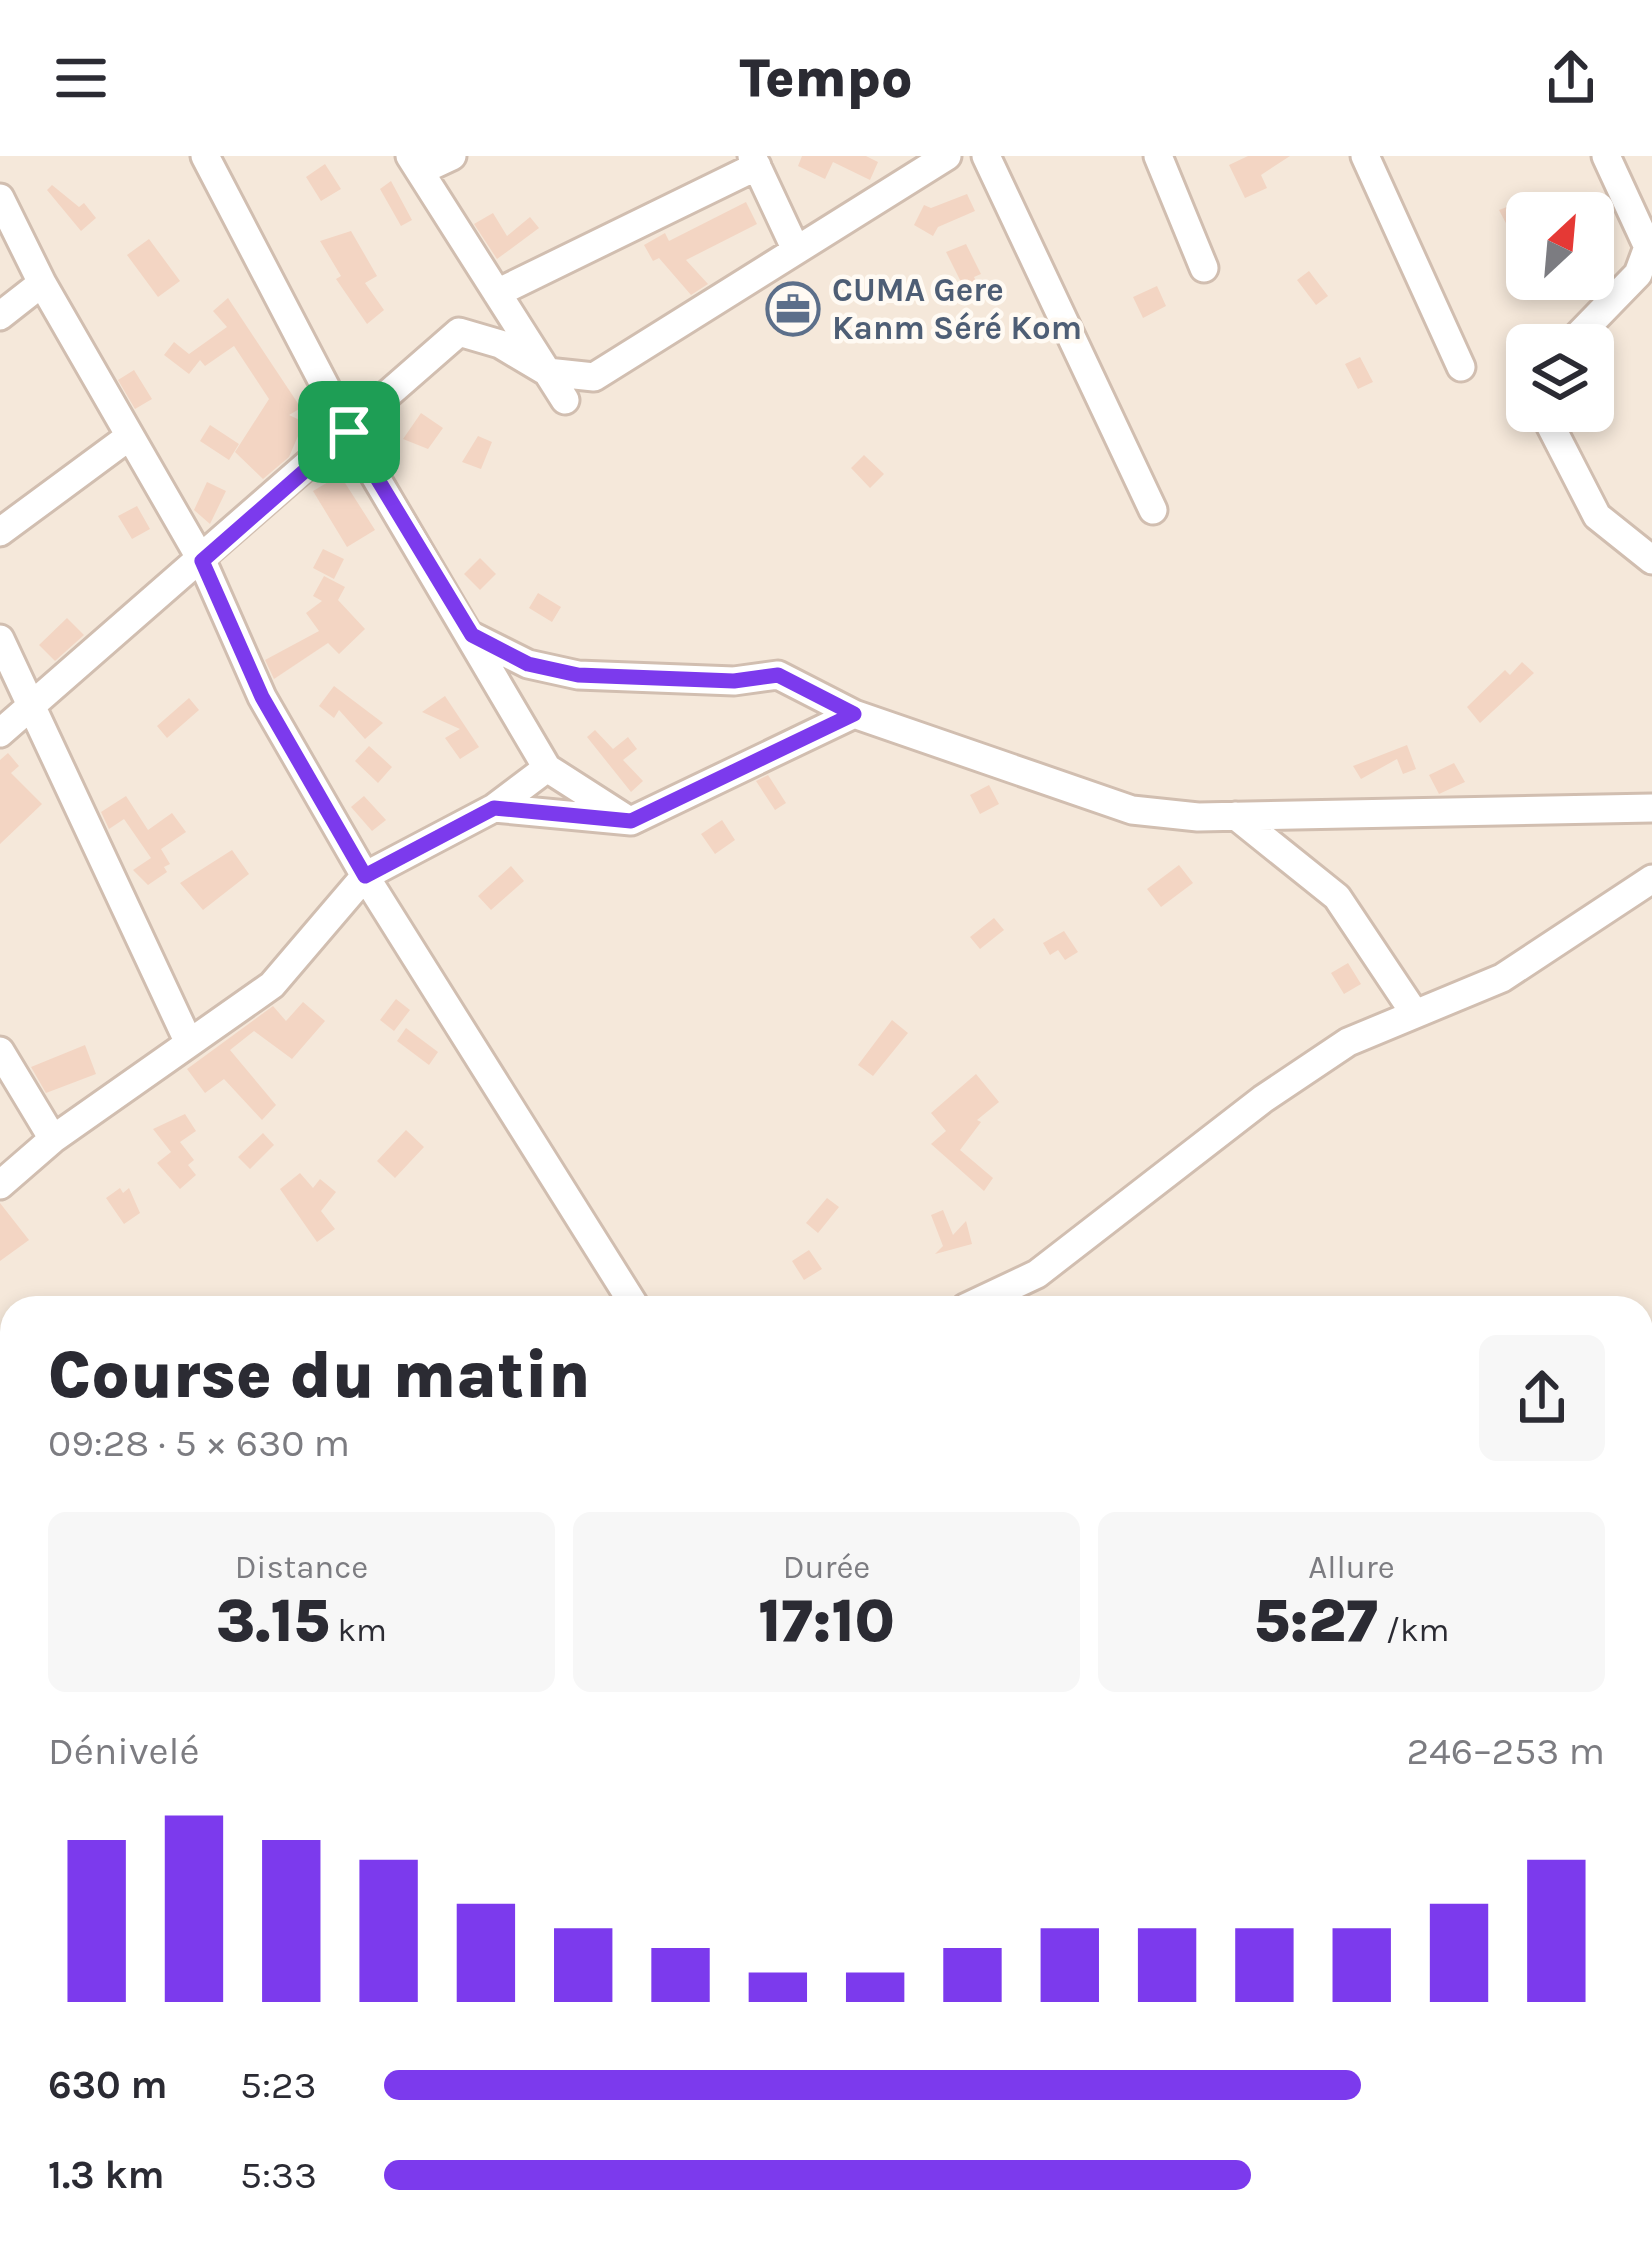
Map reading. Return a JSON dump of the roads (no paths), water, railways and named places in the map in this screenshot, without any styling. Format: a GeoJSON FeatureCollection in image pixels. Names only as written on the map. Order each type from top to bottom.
{"type":"FeatureCollection","features":[{"type":"Feature","properties":{"kind":"street"},"geometry":{"type":"LineString","coordinates":[[206,156],[349,432],[548,768],[631,821]]}},
{"type":"Feature","properties":{"kind":"street"},"geometry":{"type":"LineString","coordinates":[[452,156],[415,164],[565,400]]}},
{"type":"Feature","properties":{"kind":"street"},"geometry":{"type":"LineString","coordinates":[[0,734],[459,332],[500,344],[547,372],[594,377],[947,156]]}},
{"type":"Feature","properties":{"kind":"street"},"geometry":{"type":"LineString","coordinates":[[986,156],[1154,510]]}},
{"type":"Feature","properties":{"kind":"street"},"geometry":{"type":"LineString","coordinates":[[1157,156],[1204,268]]}},
{"type":"Feature","properties":{"kind":"street"},"geometry":{"type":"LineString","coordinates":[[1365,156],[1461,367]]}},
{"type":"Feature","properties":{"kind":"street"},"geometry":{"type":"LineString","coordinates":[[1589,324],[1638,274],[1648,247],[1606,156]]}},
{"type":"Feature","properties":{"kind":"street"},"geometry":{"type":"LineString","coordinates":[[497,293],[755,161],[796,250]]}},
{"type":"Feature","properties":{"kind":"street"},"geometry":{"type":"LineString","coordinates":[[0,198],[42,284],[202,561],[262,697],[365,876],[628,1296]]}},
{"type":"Feature","properties":{"kind":"street"},"geometry":{"type":"LineString","coordinates":[[0,316],[42,284]]}},
{"type":"Feature","properties":{"kind":"street"},"geometry":{"type":"LineString","coordinates":[[1554,432],[1597,516],[1652,560]]}},
{"type":"Feature","properties":{"kind":"street"},"geometry":{"type":"LineString","coordinates":[[0,532],[130,436]]}},
{"type":"Feature","properties":{"kind":"street"},"geometry":{"type":"LineString","coordinates":[[472,635],[528,664],[578,675],[734,681],[778,675],[854,714],[1132,810],[1236,816],[1652,808]]}},
{"type":"Feature","properties":{"kind":"street"},"geometry":{"type":"LineString","coordinates":[[0,639],[189,1043]]}},
{"type":"Feature","properties":{"kind":"street"},"geometry":{"type":"LineString","coordinates":[[494,808],[631,821],[854,714]]}},
{"type":"Feature","properties":{"kind":"street"},"geometry":{"type":"LineString","coordinates":[[0,1185],[53,1139],[272,985],[365,876],[494,808],[548,768]]}},
{"type":"Feature","properties":{"kind":"street"},"geometry":{"type":"LineString","coordinates":[[1236,816],[1337,897],[1415,1014]]}},
{"type":"Feature","properties":{"kind":"street"},"geometry":{"type":"LineString","coordinates":[[990,1296],[1037,1274],[1263,1099],[1348,1042],[1502,978],[1652,879]]}},
{"type":"Feature","properties":{"kind":"street"},"geometry":{"type":"LineString","coordinates":[[0,1051],[53,1139]]}},
{"type":"Feature","properties":{"kind":"place","name":"CUMA Gere Kanm Séré Kom"},"geometry":{"type":"Point","coordinates":[793,309]}}]}
